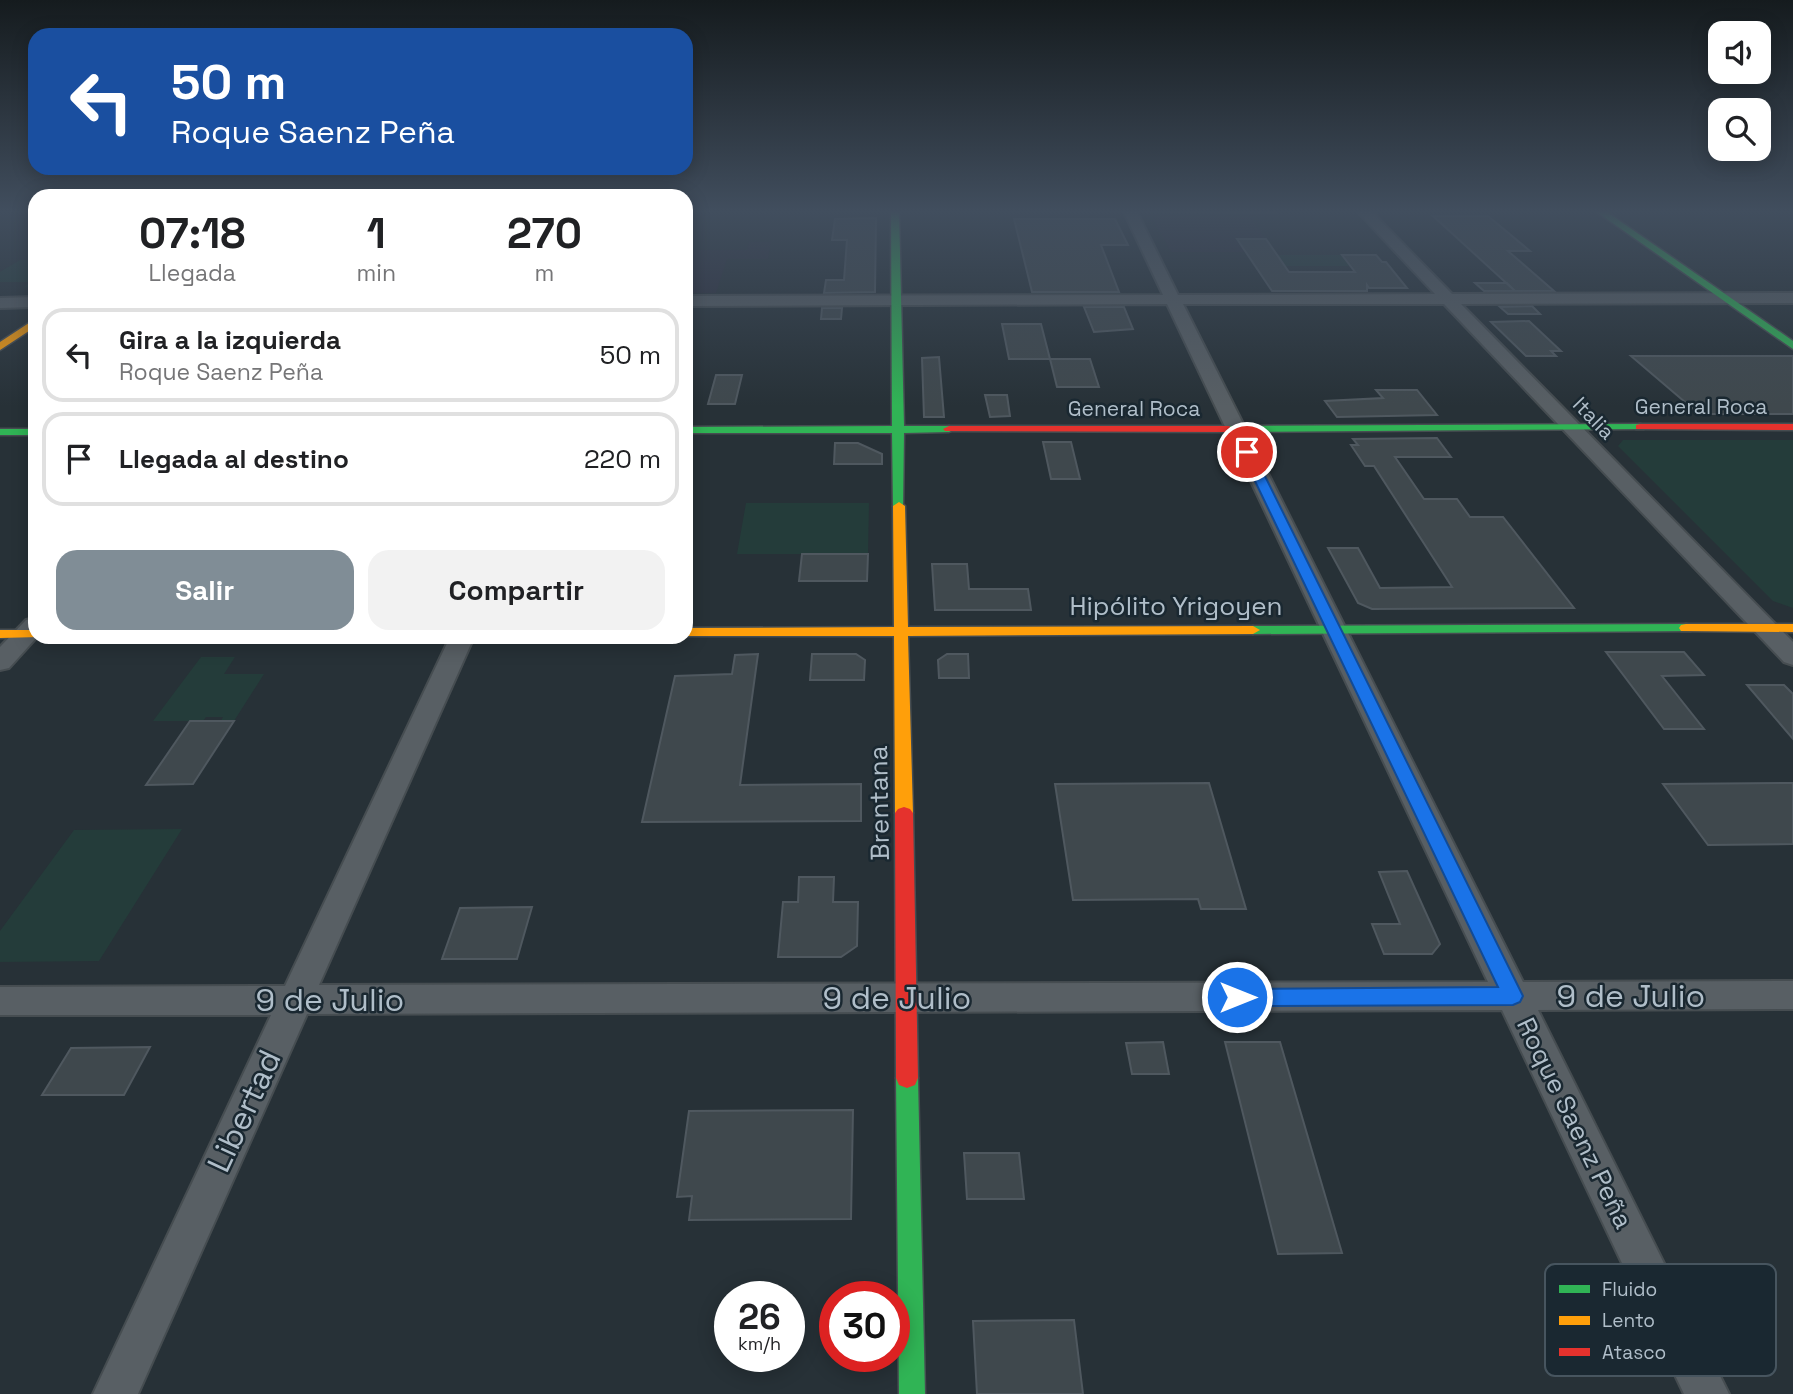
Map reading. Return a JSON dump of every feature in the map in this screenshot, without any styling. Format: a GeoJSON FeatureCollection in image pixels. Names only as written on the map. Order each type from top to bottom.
{"type":"FeatureCollection","features":[{"type":"Feature","properties":{"kind":"street","name":"Brentana"},"geometry":{"type":"LineString","coordinates":[[896,275],[912,1394]]}},
{"type":"Feature","properties":{"kind":"street","name":"Roque Saenz Peña"},"geometry":{"type":"LineString","coordinates":[[1161,275],[1644,1264]]}},
{"type":"Feature","properties":{"kind":"street","name":"Italia"},"geometry":{"type":"LineString","coordinates":[[1424,275],[1793,657]]}},
{"type":"Feature","properties":{"kind":"street"},"geometry":{"type":"LineString","coordinates":[[1691,275],[1793,346]]}},
{"type":"Feature","properties":{"kind":"street"},"geometry":{"type":"LineString","coordinates":[[693,301],[1793,298]]}},
{"type":"Feature","properties":{"kind":"street"},"geometry":{"type":"LineString","coordinates":[[0,303],[28,302]]}},
{"type":"Feature","properties":{"kind":"street"},"geometry":{"type":"LineString","coordinates":[[0,346],[28,327]]}},
{"type":"Feature","properties":{"kind":"street","name":"General Roca"},"geometry":{"type":"LineString","coordinates":[[693,430],[1793,427]]}},
{"type":"Feature","properties":{"kind":"street"},"geometry":{"type":"LineString","coordinates":[[0,432],[28,432]]}},
{"type":"Feature","properties":{"kind":"street","name":"Hipólito Yrigoyen"},"geometry":{"type":"LineString","coordinates":[[693,632],[1793,628]]}},
{"type":"Feature","properties":{"kind":"street"},"geometry":{"type":"LineString","coordinates":[[0,634],[28,631]]}},
{"type":"Feature","properties":{"kind":"street"},"geometry":{"type":"LineString","coordinates":[[0,662],[28,635]]}},
{"type":"Feature","properties":{"kind":"street","name":"Libertad"},"geometry":{"type":"LineString","coordinates":[[115,1394],[459,644]]}},
{"type":"Feature","properties":{"kind":"street","name":"9 de Julio"},"geometry":{"type":"LineString","coordinates":[[0,1001],[1793,995]]}},
{"type":"Feature","properties":{"kind":"street","name":"Roque Saenz Peña"},"geometry":{"type":"LineString","coordinates":[[1698,1376],[1707,1394]]}},
{"type":"Feature","properties":{"kind":"shaded area"},"geometry":{"type":"Polygon","coordinates":[[[693,275],[722,275],[716,293],[693,293],[693,275]]]}},
{"type":"Feature","properties":{"kind":"green space"},"geometry":{"type":"Polygon","coordinates":[[[0,275],[28,275],[28,282],[0,282],[0,275]]]}},
{"type":"Feature","properties":{"kind":"green space"},"geometry":{"type":"Polygon","coordinates":[[[1623,440],[1793,440],[1793,608],[1773,601],[1618,446],[1623,440]]]}},
{"type":"Feature","properties":{"kind":"green space"},"geometry":{"type":"Polygon","coordinates":[[[746,503],[869,503],[868,554],[737,554],[746,503]]]}},
{"type":"Feature","properties":{"kind":"green space"},"geometry":{"type":"Polygon","coordinates":[[[201,657],[235,657],[224,674],[264,674],[234,721],[221,721],[223,717],[206,717],[203,721],[153,721],[201,657]]]}},
{"type":"Feature","properties":{"kind":"green space"},"geometry":{"type":"Polygon","coordinates":[[[182,829],[99,961],[0,962],[0,931],[74,830],[182,829]]]}},
{"type":"Feature","properties":{"kind":"building"},"geometry":{"type":"Polygon","coordinates":[[[844,275],[875,275],[875,292],[824,293],[826,280],[844,280],[844,275]]]}},
{"type":"Feature","properties":{"kind":"building"},"geometry":{"type":"Polygon","coordinates":[[[1028,275],[1113,275],[1119,292],[1032,292],[1028,275]]]}},
{"type":"Feature","properties":{"kind":"building"},"geometry":{"type":"Polygon","coordinates":[[[1261,275],[1397,275],[1407,288],[1369,288],[1367,285],[1367,291],[1272,291],[1261,275]]]}},
{"type":"Feature","properties":{"kind":"building"},"geometry":{"type":"Polygon","coordinates":[[[1498,275],[1536,275],[1554,291],[1515,291],[1498,275]]]}},
{"type":"Feature","properties":{"kind":"building"},"geometry":{"type":"Polygon","coordinates":[[[1475,283],[1507,283],[1515,291],[1484,291],[1475,283]]]}},
{"type":"Feature","properties":{"kind":"building"},"geometry":{"type":"Polygon","coordinates":[[[1532,306],[1540,314],[1508,314],[1500,307],[1532,306]]]}},
{"type":"Feature","properties":{"kind":"building"},"geometry":{"type":"Polygon","coordinates":[[[1084,307],[1124,307],[1133,329],[1094,332],[1084,307]]]}},
{"type":"Feature","properties":{"kind":"building"},"geometry":{"type":"Polygon","coordinates":[[[822,308],[842,308],[841,319],[821,319],[822,308]]]}},
{"type":"Feature","properties":{"kind":"building"},"geometry":{"type":"Polygon","coordinates":[[[1529,321],[1561,351],[1551,351],[1556,356],[1526,356],[1491,322],[1529,321]]]}},
{"type":"Feature","properties":{"kind":"building"},"geometry":{"type":"Polygon","coordinates":[[[1002,324],[1041,324],[1050,359],[1009,359],[1002,324]]]}},
{"type":"Feature","properties":{"kind":"building"},"geometry":{"type":"Polygon","coordinates":[[[1631,356],[1793,356],[1793,414],[1699,414],[1631,356]]]}},
{"type":"Feature","properties":{"kind":"building"},"geometry":{"type":"Polygon","coordinates":[[[939,357],[944,417],[924,417],[922,358],[939,357]]]}},
{"type":"Feature","properties":{"kind":"building"},"geometry":{"type":"Polygon","coordinates":[[[1050,359],[1090,359],[1099,387],[1057,387],[1050,359]]]}},
{"type":"Feature","properties":{"kind":"building"},"geometry":{"type":"Polygon","coordinates":[[[716,375],[742,375],[735,404],[708,404],[716,375]]]}},
{"type":"Feature","properties":{"kind":"building"},"geometry":{"type":"Polygon","coordinates":[[[1376,390],[1417,390],[1437,415],[1337,417],[1325,401],[1383,398],[1376,390]]]}},
{"type":"Feature","properties":{"kind":"building"},"geometry":{"type":"Polygon","coordinates":[[[985,395],[1007,395],[1010,416],[990,417],[985,395]]]}},
{"type":"Feature","properties":{"kind":"building"},"geometry":{"type":"Polygon","coordinates":[[[1437,438],[1451,457],[1395,457],[1424,499],[1457,499],[1470,517],[1503,517],[1574,608],[1372,609],[1358,603],[1328,548],[1358,548],[1380,588],[1452,587],[1374,466],[1365,466],[1351,445],[1358,445],[1353,439],[1437,438]]]}},
{"type":"Feature","properties":{"kind":"building"},"geometry":{"type":"Polygon","coordinates":[[[1043,442],[1071,442],[1080,479],[1051,479],[1043,442]]]}},
{"type":"Feature","properties":{"kind":"building"},"geometry":{"type":"Polygon","coordinates":[[[835,443],[858,443],[882,454],[882,464],[834,464],[835,443]]]}},
{"type":"Feature","properties":{"kind":"building"},"geometry":{"type":"Polygon","coordinates":[[[802,554],[868,554],[867,581],[799,581],[802,554]]]}},
{"type":"Feature","properties":{"kind":"building"},"geometry":{"type":"Polygon","coordinates":[[[932,564],[967,564],[969,589],[1028,589],[1031,610],[935,610],[932,564]]]}},
{"type":"Feature","properties":{"kind":"building"},"geometry":{"type":"Polygon","coordinates":[[[1606,652],[1684,652],[1704,675],[1662,676],[1704,729],[1664,729],[1606,652]]]}},
{"type":"Feature","properties":{"kind":"building"},"geometry":{"type":"Polygon","coordinates":[[[758,654],[740,785],[861,784],[861,821],[642,822],[675,676],[732,674],[735,655],[758,654]]]}},
{"type":"Feature","properties":{"kind":"building"},"geometry":{"type":"Polygon","coordinates":[[[812,654],[856,654],[865,660],[864,680],[810,680],[812,654]]]}},
{"type":"Feature","properties":{"kind":"building"},"geometry":{"type":"Polygon","coordinates":[[[947,654],[968,654],[969,678],[939,678],[938,660],[947,654]]]}},
{"type":"Feature","properties":{"kind":"building"},"geometry":{"type":"Polygon","coordinates":[[[1747,685],[1784,685],[1793,694],[1793,739],[1747,685]]]}},
{"type":"Feature","properties":{"kind":"building"},"geometry":{"type":"Polygon","coordinates":[[[190,721],[234,721],[193,784],[146,785],[190,721]]]}},
{"type":"Feature","properties":{"kind":"building"},"geometry":{"type":"Polygon","coordinates":[[[1209,783],[1246,909],[1201,909],[1198,899],[1073,900],[1055,784],[1209,783]]]}},
{"type":"Feature","properties":{"kind":"building"},"geometry":{"type":"Polygon","coordinates":[[[1793,783],[1793,844],[1708,845],[1663,784],[1793,783]]]}},
{"type":"Feature","properties":{"kind":"building"},"geometry":{"type":"Polygon","coordinates":[[[1407,871],[1440,944],[1432,954],[1384,954],[1372,924],[1400,924],[1379,872],[1407,871]]]}},
{"type":"Feature","properties":{"kind":"building"},"geometry":{"type":"Polygon","coordinates":[[[799,877],[834,877],[833,902],[858,902],[857,946],[841,957],[778,957],[783,902],[798,902],[799,877]]]}},
{"type":"Feature","properties":{"kind":"building"},"geometry":{"type":"Polygon","coordinates":[[[532,907],[517,959],[442,959],[460,908],[532,907]]]}},
{"type":"Feature","properties":{"kind":"building"},"geometry":{"type":"Polygon","coordinates":[[[1163,1042],[1169,1074],[1132,1074],[1126,1043],[1163,1042]]]}},
{"type":"Feature","properties":{"kind":"building"},"geometry":{"type":"Polygon","coordinates":[[[1225,1042],[1280,1042],[1342,1253],[1278,1254],[1225,1042]]]}},
{"type":"Feature","properties":{"kind":"building"},"geometry":{"type":"Polygon","coordinates":[[[150,1047],[124,1095],[42,1095],[71,1048],[150,1047]]]}},
{"type":"Feature","properties":{"kind":"building"},"geometry":{"type":"Polygon","coordinates":[[[853,1110],[851,1219],[689,1220],[692,1196],[677,1197],[689,1111],[853,1110]]]}},
{"type":"Feature","properties":{"kind":"building"},"geometry":{"type":"Polygon","coordinates":[[[964,1153],[1019,1153],[1024,1199],[967,1199],[964,1153]]]}},
{"type":"Feature","properties":{"kind":"building"},"geometry":{"type":"Polygon","coordinates":[[[1074,1320],[1083,1394],[977,1394],[973,1321],[1074,1320]]]}},
{"type":"Feature","properties":{"kind":"traffic: fast"},"geometry":{"type":"LineString","coordinates":[[896,275],[899,506]]}},
{"type":"Feature","properties":{"kind":"traffic: fast"},"geometry":{"type":"LineString","coordinates":[[1691,275],[1793,346]]}},
{"type":"Feature","properties":{"kind":"traffic: fast"},"geometry":{"type":"LineString","coordinates":[[1229,429],[1640,427]]}},
{"type":"Feature","properties":{"kind":"traffic: fast"},"geometry":{"type":"LineString","coordinates":[[693,430],[949,429]]}},
{"type":"Feature","properties":{"kind":"traffic: fast"},"geometry":{"type":"LineString","coordinates":[[0,432],[28,432]]}},
{"type":"Feature","properties":{"kind":"traffic: fast"},"geometry":{"type":"LineString","coordinates":[[1253,630],[1686,628]]}},
{"type":"Feature","properties":{"kind":"traffic: fast"},"geometry":{"type":"LineString","coordinates":[[907,1078],[912,1394]]}},
{"type":"Feature","properties":{"kind":"traffic: slow"},"geometry":{"type":"LineString","coordinates":[[0,347],[28,327]]}},
{"type":"Feature","properties":{"kind":"traffic: slow"},"geometry":{"type":"LineString","coordinates":[[899,506],[904,813]]}},
{"type":"Feature","properties":{"kind":"traffic: slow"},"geometry":{"type":"LineString","coordinates":[[1686,628],[1793,628]]}},
{"type":"Feature","properties":{"kind":"traffic: slow"},"geometry":{"type":"LineString","coordinates":[[693,632],[1253,630]]}},
{"type":"Feature","properties":{"kind":"traffic: slow"},"geometry":{"type":"LineString","coordinates":[[0,634],[28,634]]}},
{"type":"Feature","properties":{"kind":"traffic: jam"},"geometry":{"type":"LineString","coordinates":[[1640,427],[1793,427]]}},
{"type":"Feature","properties":{"kind":"traffic: jam"},"geometry":{"type":"LineString","coordinates":[[949,429],[1229,429]]}},
{"type":"Feature","properties":{"kind":"traffic: jam"},"geometry":{"type":"LineString","coordinates":[[904,813],[907,1078]]}},
{"type":"Feature","properties":{"kind":"route"},"geometry":{"type":"LineString","coordinates":[[1237,997],[1513,996],[1247,452]]}}]}
